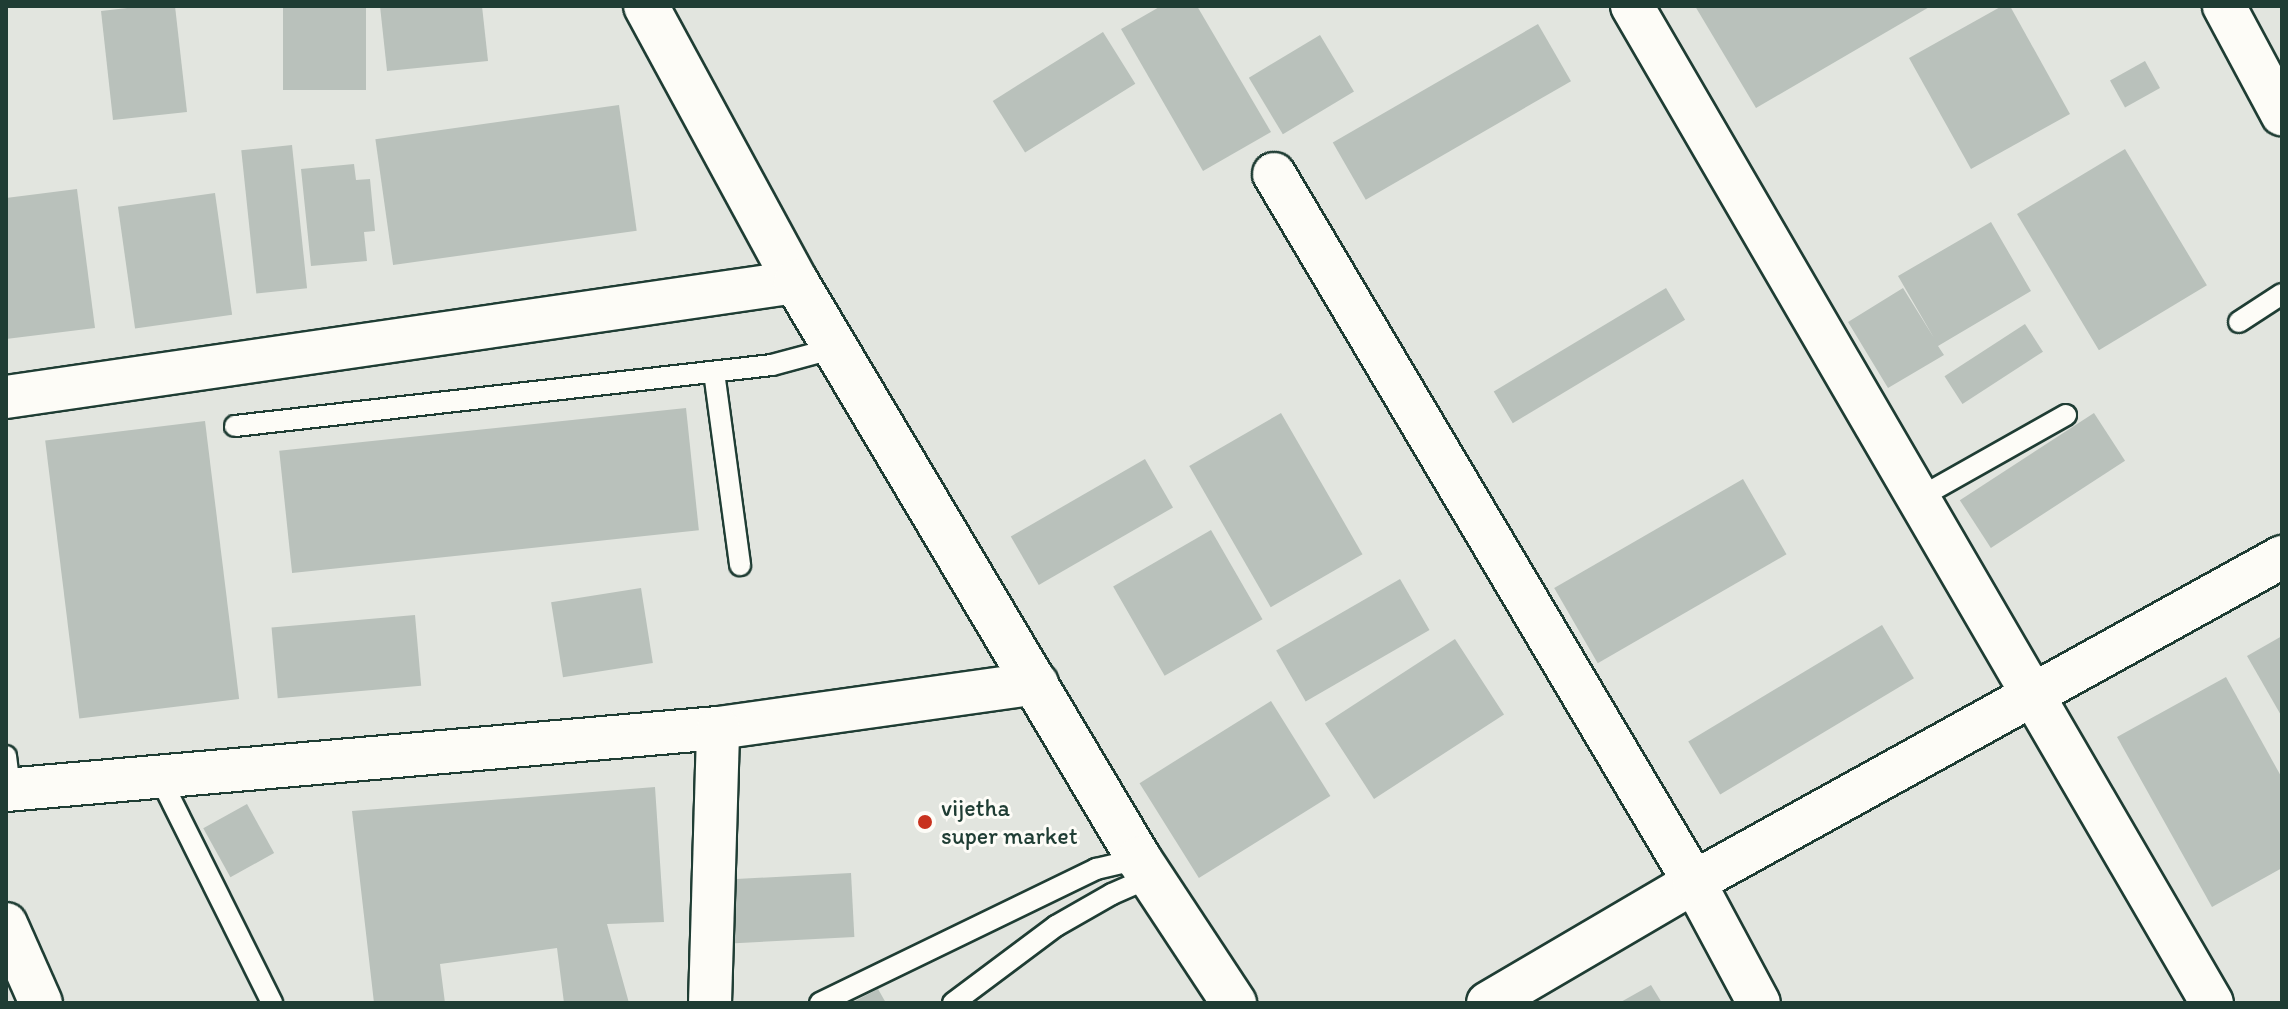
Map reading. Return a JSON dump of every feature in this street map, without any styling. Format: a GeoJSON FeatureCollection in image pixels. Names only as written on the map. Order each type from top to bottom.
{"type":"FeatureCollection","features":[{"type":"Feature","properties":{"kind":"street"},"geometry":{"type":"LineString","coordinates":[[646,6],[796,282],[1145,868],[1234,1003]]}},
{"type":"Feature","properties":{"kind":"street"},"geometry":{"type":"LineString","coordinates":[[1632,6],[2212,1003]]}},
{"type":"Feature","properties":{"kind":"street"},"geometry":{"type":"LineString","coordinates":[[2224,6],[2282,114]]}},
{"type":"Feature","properties":{"kind":"street"},"geometry":{"type":"LineString","coordinates":[[1274,174],[1694,882],[1759,1003]]}},
{"type":"Feature","properties":{"kind":"street"},"geometry":{"type":"LineString","coordinates":[[6,397],[796,282]]}},
{"type":"Feature","properties":{"kind":"street"},"geometry":{"type":"LineString","coordinates":[[1488,1003],[1694,882],[2282,557]]}},
{"type":"Feature","properties":{"kind":"street"},"geometry":{"type":"LineString","coordinates":[[7,778],[159,776],[718,728],[1037,683]]}},
{"type":"Feature","properties":{"kind":"street"},"geometry":{"type":"LineString","coordinates":[[710,1003],[718,728]]}},
{"type":"Feature","properties":{"kind":"street"},"geometry":{"type":"LineString","coordinates":[[6,924],[41,1003]]}},
{"type":"Feature","properties":{"kind":"lane"},"geometry":{"type":"LineString","coordinates":[[2239,322],[2280,302]]}},
{"type":"Feature","properties":{"kind":"lane"},"geometry":{"type":"LineString","coordinates":[[235,426],[772,365],[835,348]]}},
{"type":"Feature","properties":{"kind":"lane"},"geometry":{"type":"LineString","coordinates":[[714,372],[740,565]]}},
{"type":"Feature","properties":{"kind":"lane"},"geometry":{"type":"LineString","coordinates":[[1917,499],[2066,415]]}},
{"type":"Feature","properties":{"kind":"lane"},"geometry":{"type":"LineString","coordinates":[[159,776],[272,1003]]}},
{"type":"Feature","properties":{"kind":"lane"},"geometry":{"type":"LineString","coordinates":[[820,1003],[1096,869],[1145,868]]}},
{"type":"Feature","properties":{"kind":"lane"},"geometry":{"type":"LineString","coordinates":[[953,1003],[1056,926],[1112,894],[1145,868]]}},
{"type":"Feature","properties":{"kind":"shaded area"},"geometry":{"type":"Polygon","coordinates":[[[6,6],[2282,6],[2282,1003],[6,1003],[6,6]]]}},
{"type":"Feature","properties":{"kind":"building"},"geometry":{"type":"Polygon","coordinates":[[[175,6],[187,112],[113,120],[101,11],[175,6]]]}},
{"type":"Feature","properties":{"kind":"building"},"geometry":{"type":"Polygon","coordinates":[[[283,6],[366,6],[366,90],[283,90],[283,6]]]}},
{"type":"Feature","properties":{"kind":"building"},"geometry":{"type":"Polygon","coordinates":[[[380,6],[482,6],[488,61],[387,71],[380,6]]]}},
{"type":"Feature","properties":{"kind":"building"},"geometry":{"type":"Polygon","coordinates":[[[1161,6],[1197,6],[1271,132],[1203,171],[1121,29],[1161,6]]]}},
{"type":"Feature","properties":{"kind":"building"},"geometry":{"type":"Polygon","coordinates":[[[1695,6],[1931,6],[1756,108],[1695,6]]]}},
{"type":"Feature","properties":{"kind":"building"},"geometry":{"type":"Polygon","coordinates":[[[2002,6],[2010,6],[2070,114],[1971,169],[1909,58],[2002,6]]]}},
{"type":"Feature","properties":{"kind":"building"},"geometry":{"type":"Polygon","coordinates":[[[1538,24],[1571,81],[1366,200],[1333,142],[1538,24]]]}},
{"type":"Feature","properties":{"kind":"building"},"geometry":{"type":"Polygon","coordinates":[[[1103,32],[1135,84],[1025,153],[993,101],[1103,32]]]}},
{"type":"Feature","properties":{"kind":"building"},"geometry":{"type":"Polygon","coordinates":[[[1320,35],[1354,92],[1283,134],[1249,78],[1320,35]]]}},
{"type":"Feature","properties":{"kind":"building"},"geometry":{"type":"Polygon","coordinates":[[[2145,61],[2160,88],[2125,108],[2110,80],[2145,61]]]}},
{"type":"Feature","properties":{"kind":"building"},"geometry":{"type":"Polygon","coordinates":[[[619,105],[637,231],[393,265],[375,139],[619,105]]]}},
{"type":"Feature","properties":{"kind":"building"},"geometry":{"type":"Polygon","coordinates":[[[292,145],[307,288],[256,294],[241,150],[292,145]]]}},
{"type":"Feature","properties":{"kind":"building"},"geometry":{"type":"Polygon","coordinates":[[[2125,149],[2207,285],[2099,350],[2017,214],[2125,149]]]}},
{"type":"Feature","properties":{"kind":"building"},"geometry":{"type":"Polygon","coordinates":[[[354,164],[356,180],[370,179],[375,231],[364,232],[367,261],[311,266],[301,169],[354,164]]]}},
{"type":"Feature","properties":{"kind":"building"},"geometry":{"type":"Polygon","coordinates":[[[77,189],[95,328],[6,339],[6,198],[77,189]]]}},
{"type":"Feature","properties":{"kind":"building"},"geometry":{"type":"Polygon","coordinates":[[[215,193],[232,315],[135,328],[118,207],[215,193]]]}},
{"type":"Feature","properties":{"kind":"building"},"geometry":{"type":"Polygon","coordinates":[[[1991,222],[2031,291],[1938,346],[1944,355],[1888,388],[1848,322],[1903,288],[1934,338],[1898,276],[1991,222]]]}},
{"type":"Feature","properties":{"kind":"building"},"geometry":{"type":"Polygon","coordinates":[[[1666,288],[1685,320],[1513,423],[1494,392],[1666,288]]]}},
{"type":"Feature","properties":{"kind":"building"},"geometry":{"type":"Polygon","coordinates":[[[2025,324],[2043,352],[1962,404],[1944,376],[2025,324]]]}},
{"type":"Feature","properties":{"kind":"building"},"geometry":{"type":"Polygon","coordinates":[[[686,408],[699,530],[292,573],[279,451],[686,408]]]}},
{"type":"Feature","properties":{"kind":"building"},"geometry":{"type":"Polygon","coordinates":[[[1281,413],[1362,554],[1271,607],[1189,466],[1281,413]]]}},
{"type":"Feature","properties":{"kind":"building"},"geometry":{"type":"Polygon","coordinates":[[[2094,413],[2125,461],[1991,548],[1960,500],[2094,413]]]}},
{"type":"Feature","properties":{"kind":"building"},"geometry":{"type":"Polygon","coordinates":[[[205,421],[239,699],[79,719],[45,441],[205,421]]]}},
{"type":"Feature","properties":{"kind":"building"},"geometry":{"type":"Polygon","coordinates":[[[1145,459],[1173,507],[1039,585],[1011,536],[1145,459]]]}},
{"type":"Feature","properties":{"kind":"building"},"geometry":{"type":"Polygon","coordinates":[[[1743,479],[1786,554],[1598,663],[1554,588],[1743,479]]]}},
{"type":"Feature","properties":{"kind":"building"},"geometry":{"type":"Polygon","coordinates":[[[1211,530],[1262,619],[1165,676],[1113,586],[1211,530]]]}},
{"type":"Feature","properties":{"kind":"building"},"geometry":{"type":"Polygon","coordinates":[[[1400,579],[1430,630],[1306,702],[1276,650],[1400,579]]]}},
{"type":"Feature","properties":{"kind":"building"},"geometry":{"type":"Polygon","coordinates":[[[641,588],[653,663],[563,677],[551,602],[641,588]]]}},
{"type":"Feature","properties":{"kind":"building"},"geometry":{"type":"Polygon","coordinates":[[[415,615],[421,686],[278,698],[272,628],[415,615]]]}},
{"type":"Feature","properties":{"kind":"building"},"geometry":{"type":"Polygon","coordinates":[[[1882,625],[1914,678],[1720,795],[1688,741],[1882,625]]]}},
{"type":"Feature","properties":{"kind":"building"},"geometry":{"type":"Polygon","coordinates":[[[2282,636],[2282,717],[2247,656],[2282,636]]]}},
{"type":"Feature","properties":{"kind":"building"},"geometry":{"type":"Polygon","coordinates":[[[1455,639],[1504,714],[1374,799],[1325,723],[1455,639]]]}},
{"type":"Feature","properties":{"kind":"building"},"geometry":{"type":"Polygon","coordinates":[[[2226,677],[2282,778],[2282,868],[2212,907],[2117,737],[2226,677]]]}},
{"type":"Feature","properties":{"kind":"building"},"geometry":{"type":"Polygon","coordinates":[[[1271,701],[1330,796],[1199,878],[1140,783],[1271,701]]]}},
{"type":"Feature","properties":{"kind":"building"},"geometry":{"type":"Polygon","coordinates":[[[655,787],[664,922],[607,924],[629,1003],[564,1003],[557,948],[440,964],[445,1003],[374,1003],[352,811],[655,787]]]}},
{"type":"Feature","properties":{"kind":"building"},"geometry":{"type":"Polygon","coordinates":[[[247,804],[274,853],[230,877],[203,828],[247,804]]]}},
{"type":"Feature","properties":{"kind":"building"},"geometry":{"type":"Polygon","coordinates":[[[851,873],[854,937],[726,944],[722,880],[851,873]]]}},
{"type":"Feature","properties":{"kind":"building"},"geometry":{"type":"Polygon","coordinates":[[[1651,985],[1662,1003],[1619,1003],[1651,985]]]}},
{"type":"Feature","properties":{"kind":"building"},"geometry":{"type":"Polygon","coordinates":[[[878,989],[886,1003],[851,1003],[878,989]]]}},
{"type":"Feature","properties":{"kind":"place","name":"vijetha super market"},"geometry":{"type":"Point","coordinates":[925,822]}}]}
